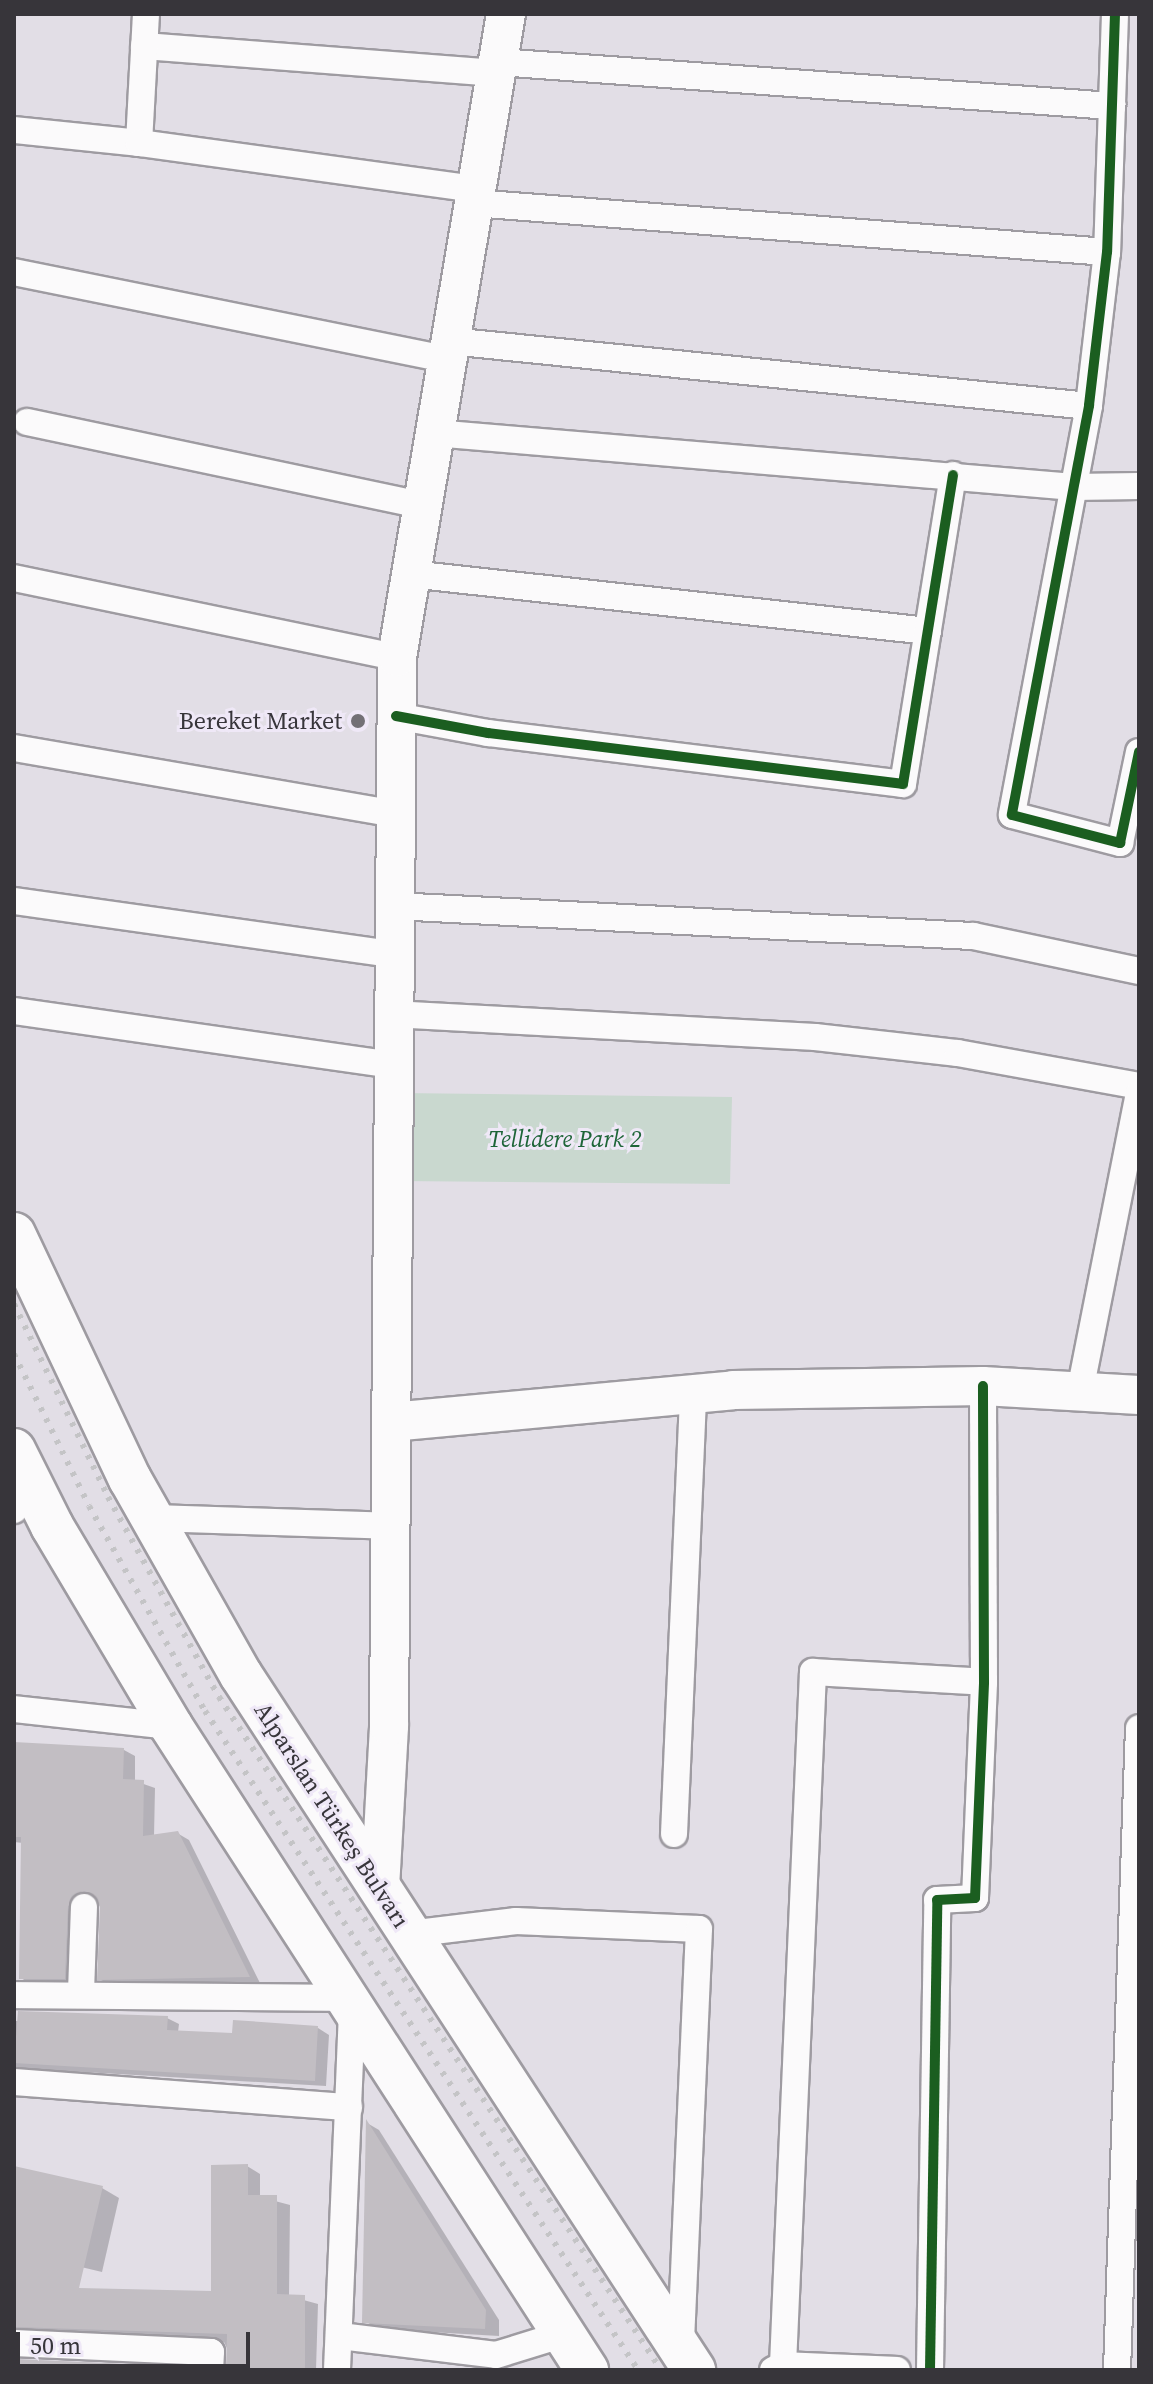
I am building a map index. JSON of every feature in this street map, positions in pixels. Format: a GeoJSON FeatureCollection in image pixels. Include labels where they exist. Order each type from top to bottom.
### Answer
{"type":"FeatureCollection","features":[{"type":"Feature","properties":{"kind":"main road"},"geometry":{"type":"LineString","coordinates":[[380,1888],[389,1726],[397,657],[506,14]]}},
{"type":"Feature","properties":{"kind":"main road","name":"Alparslan Türkeş Bulvarı"},"geometry":{"type":"LineString","coordinates":[[14,1234],[152,1518],[241,1675],[688,2360]]}},
{"type":"Feature","properties":{"kind":"main road"},"geometry":{"type":"LineString","coordinates":[[391,1422],[693,1394],[983,1386],[1139,1395]]}},
{"type":"Feature","properties":{"kind":"main road"},"geometry":{"type":"LineString","coordinates":[[18,1458],[171,1726],[587,2370]]}},
{"type":"Feature","properties":{"kind":"street"},"geometry":{"type":"LineString","coordinates":[[139,143],[146,14]]}},
{"type":"Feature","properties":{"kind":"street"},"geometry":{"type":"LineString","coordinates":[[1115,14],[1107,252],[1089,406],[1012,815],[1120,843],[1139,752]]}},
{"type":"Feature","properties":{"kind":"street"},"geometry":{"type":"LineString","coordinates":[[144,46],[1112,106]]}},
{"type":"Feature","properties":{"kind":"street"},"geometry":{"type":"LineString","coordinates":[[14,130],[139,143],[475,196],[1107,252]]}},
{"type":"Feature","properties":{"kind":"street"},"geometry":{"type":"LineString","coordinates":[[14,272],[448,350],[1089,406]]}},
{"type":"Feature","properties":{"kind":"street"},"geometry":{"type":"LineString","coordinates":[[27,422],[422,505]]}},
{"type":"Feature","properties":{"kind":"street"},"geometry":{"type":"LineString","coordinates":[[434,433],[1074,487],[1139,486]]}},
{"type":"Feature","properties":{"kind":"street"},"geometry":{"type":"LineString","coordinates":[[396,716],[488,733],[903,784],[953,475]]}},
{"type":"Feature","properties":{"kind":"street"},"geometry":{"type":"LineString","coordinates":[[410,574],[928,631]]}},
{"type":"Feature","properties":{"kind":"street"},"geometry":{"type":"LineString","coordinates":[[14,578],[397,657]]}},
{"type":"Feature","properties":{"kind":"street"},"geometry":{"type":"LineString","coordinates":[[14,748],[395,814]]}},
{"type":"Feature","properties":{"kind":"street"},"geometry":{"type":"LineString","coordinates":[[14,901],[393,954]]}},
{"type":"Feature","properties":{"kind":"street"},"geometry":{"type":"LineString","coordinates":[[394,906],[973,936],[1139,971]]}},
{"type":"Feature","properties":{"kind":"street"},"geometry":{"type":"LineString","coordinates":[[14,1011],[393,1065]]}},
{"type":"Feature","properties":{"kind":"street"},"geometry":{"type":"LineString","coordinates":[[392,1014],[815,1037],[958,1053],[1139,1086]]}},
{"type":"Feature","properties":{"kind":"street"},"geometry":{"type":"LineString","coordinates":[[1080,1391],[1139,1093]]}},
{"type":"Feature","properties":{"kind":"street"},"geometry":{"type":"LineString","coordinates":[[930,2370],[937,1900],[975,1898],[984,1682],[983,1386]]}},
{"type":"Feature","properties":{"kind":"street"},"geometry":{"type":"LineString","coordinates":[[674,1834],[693,1394]]}},
{"type":"Feature","properties":{"kind":"street"},"geometry":{"type":"LineString","coordinates":[[14,1510],[18,1458]]}},
{"type":"Feature","properties":{"kind":"street"},"geometry":{"type":"LineString","coordinates":[[152,1518],[390,1526]]}},
{"type":"Feature","properties":{"kind":"street"},"geometry":{"type":"LineString","coordinates":[[897,2370],[778,2368],[813,1672],[984,1682]]}},
{"type":"Feature","properties":{"kind":"street"},"geometry":{"type":"LineString","coordinates":[[14,1709],[171,1726]]}},
{"type":"Feature","properties":{"kind":"street"},"geometry":{"type":"LineString","coordinates":[[1117,2370],[1139,1728]]}},
{"type":"Feature","properties":{"kind":"street"},"geometry":{"type":"LineString","coordinates":[[81,1992],[84,1907]]}},
{"type":"Feature","properties":{"kind":"street"},"geometry":{"type":"LineString","coordinates":[[409,1934],[516,1921],[699,1929],[688,2360]]}},
{"type":"Feature","properties":{"kind":"street"},"geometry":{"type":"LineString","coordinates":[[14,1995],[81,1992],[348,2002],[349,2107],[337,2370]]}},
{"type":"Feature","properties":{"kind":"street"},"geometry":{"type":"LineString","coordinates":[[14,2082],[349,2107]]}},
{"type":"Feature","properties":{"kind":"street"},"geometry":{"type":"LineString","coordinates":[[340,2336],[496,2355],[564,2334]]}},
{"type":"Feature","properties":{"kind":"street"},"geometry":{"type":"LineString","coordinates":[[14,2343],[211,2352],[210,2370]]}},
{"type":"Feature","properties":{"kind":"green space","name":"Tellidere Park 2"},"geometry":{"type":"Polygon","coordinates":[[[398,1093],[732,1097],[730,1184],[398,1181],[398,1093]]]}},
{"type":"Feature","properties":{"kind":"building"},"geometry":{"type":"Polygon","coordinates":[[[14,1742],[124,1748],[123,1779],[144,1780],[143,1836],[178,1831],[250,1977],[97,1980],[100,1907],[93,1894],[84,1891],[68,1906],[65,1979],[19,1979],[21,1837],[14,1837],[14,1742]]]}},
{"type":"Feature","properties":{"kind":"building"},"geometry":{"type":"Polygon","coordinates":[[[18,2011],[168,2016],[167,2030],[232,2033],[233,2020],[318,2026],[315,2081],[14,2063],[18,2011]]]}},
{"type":"Feature","properties":{"kind":"building"},"geometry":{"type":"Polygon","coordinates":[[[366,2119],[486,2310],[485,2329],[362,2323],[366,2119]]]}},
{"type":"Feature","properties":{"kind":"building"},"geometry":{"type":"Polygon","coordinates":[[[248,2164],[248,2195],[277,2195],[277,2294],[305,2295],[305,2370],[226,2370],[227,2334],[14,2327],[14,2166],[103,2186],[79,2288],[211,2291],[211,2165],[248,2164]]]}},
{"type":"Feature","properties":{"kind":"building"},"geometry":{"type":"Polygon","coordinates":[[[15,2359],[130,2364],[130,2370],[14,2370],[15,2359]]]}},
{"type":"Feature","properties":{"kind":"railway"},"geometry":{"type":"LineString","coordinates":[[14,1304],[108,1497],[219,1697],[661,2370]]}},
{"type":"Feature","properties":{"kind":"railway"},"geometry":{"type":"LineString","coordinates":[[14,1354],[89,1506],[205,1711],[638,2370]]}},
{"type":"Feature","properties":{"kind":"cycle path"},"geometry":{"type":"LineString","coordinates":[[1115,14],[1107,252],[1089,406],[1012,815],[1120,843],[1139,752]]}},
{"type":"Feature","properties":{"kind":"cycle path"},"geometry":{"type":"LineString","coordinates":[[396,716],[488,733],[903,784],[953,475]]}},
{"type":"Feature","properties":{"kind":"cycle path"},"geometry":{"type":"LineString","coordinates":[[930,2370],[937,1900],[975,1898],[984,1682],[983,1386]]}},
{"type":"Feature","properties":{"kind":"place","name":"Bereket Market"},"geometry":{"type":"Point","coordinates":[358,721]}}]}
